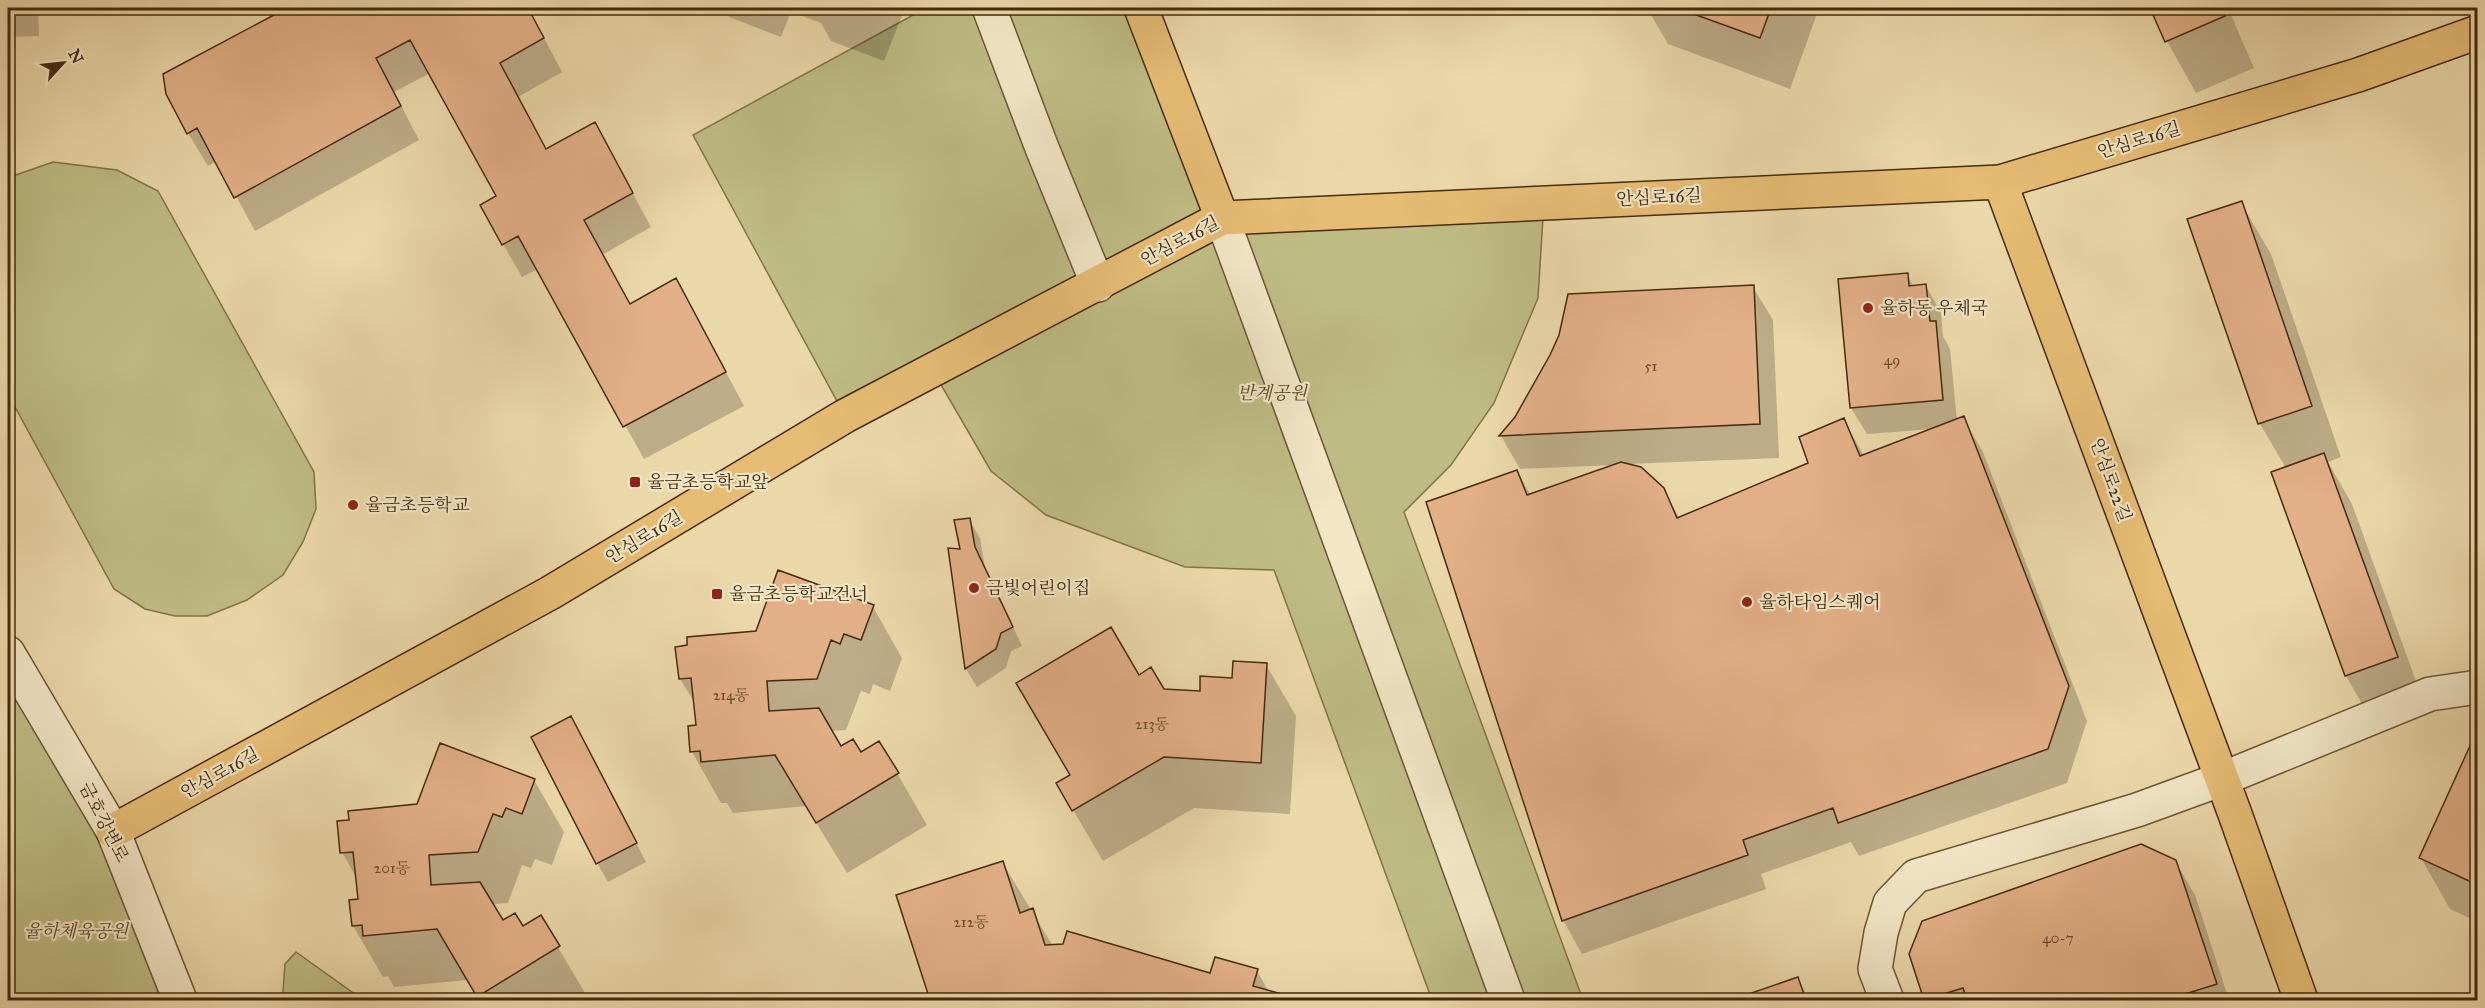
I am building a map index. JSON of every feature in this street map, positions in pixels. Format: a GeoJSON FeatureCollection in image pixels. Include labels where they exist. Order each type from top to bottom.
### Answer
{"type":"FeatureCollection","features":[{"type":"Feature","properties":{"kind":"main road"},"geometry":{"type":"LineString","coordinates":[[1141,8],[1222,218]]}},
{"type":"Feature","properties":{"kind":"main road","name":"안심로16길"},"geometry":{"type":"LineString","coordinates":[[113,831],[550,593],[845,417],[932,369],[1098,285],[1222,218],[2000,182],[2358,75],[2478,32]]}},
{"type":"Feature","properties":{"kind":"main road","name":"안심로22길"},"geometry":{"type":"LineString","coordinates":[[2000,182],[2222,779],[2301,1000]]}},
{"type":"Feature","properties":{"kind":"street"},"geometry":{"type":"LineString","coordinates":[[989,8],[1042,148],[1098,285]]}},
{"type":"Feature","properties":{"kind":"street"},"geometry":{"type":"LineString","coordinates":[[1222,218],[1508,1000]]}},
{"type":"Feature","properties":{"kind":"street","name":"금호강변로"},"geometry":{"type":"LineString","coordinates":[[8,653],[113,831],[180,1000]]}},
{"type":"Feature","properties":{"kind":"street"},"geometry":{"type":"LineString","coordinates":[[1887,1000],[1875,969],[1881,933],[1890,903],[1916,876],[2137,810],[2222,779],[2430,694],[2478,687]]}},
{"type":"Feature","properties":{"kind":"green space","name":"반계공원"},"geometry":{"type":"Polygon","coordinates":[[[926,8],[1141,8],[1223,218],[1544,202],[1538,298],[1494,403],[1451,465],[1404,512],[1583,1000],[1432,1000],[1274,570],[1185,567],[1046,515],[991,471],[932,369],[845,416],[693,135],[926,8]]]}},
{"type":"Feature","properties":{"kind":"green space"},"geometry":{"type":"Polygon","coordinates":[[[53,162],[117,170],[158,191],[314,472],[316,509],[303,542],[283,575],[247,600],[207,616],[175,616],[145,609],[114,589],[8,394],[8,181],[13,176],[53,162]]]}},
{"type":"Feature","properties":{"kind":"green space","name":"율하체육공원"},"geometry":{"type":"Polygon","coordinates":[[[8,664],[113,831],[173,1000],[8,1000],[8,664]]]}},
{"type":"Feature","properties":{"kind":"green space"},"geometry":{"type":"Polygon","coordinates":[[[296,952],[363,1000],[286,1000],[283,992],[285,964],[296,952]]]}},
{"type":"Feature","properties":{"kind":"building"},"geometry":{"type":"Polygon","coordinates":[[[287,8],[528,8],[544,38],[500,63],[546,149],[595,122],[633,193],[584,220],[630,304],[676,278],[726,372],[623,427],[518,236],[502,245],[480,205],[496,196],[410,40],[376,58],[401,106],[234,198],[197,128],[187,134],[166,94],[163,74],[287,8]]]}},
{"type":"Feature","properties":{"kind":"building"},"geometry":{"type":"Polygon","coordinates":[[[1677,8],[1771,8],[1760,38],[1677,8]]]}},
{"type":"Feature","properties":{"kind":"building"},"geometry":{"type":"Polygon","coordinates":[[[2150,8],[2222,8],[2225,16],[2165,42],[2150,8]]]}},
{"type":"Feature","properties":{"kind":"building"},"geometry":{"type":"Polygon","coordinates":[[[2242,201],[2312,406],[2258,424],[2187,219],[2242,201]]]}},
{"type":"Feature","properties":{"kind":"building"},"geometry":{"type":"Polygon","coordinates":[[[1908,273],[1909,286],[1926,284],[1930,321],[1936,321],[1943,400],[1850,408],[1838,279],[1908,273]]]}},
{"type":"Feature","properties":{"kind":"building"},"geometry":{"type":"Polygon","coordinates":[[[1754,285],[1760,424],[1499,436],[1515,417],[1550,355],[1559,335],[1568,294],[1754,285]]]}},
{"type":"Feature","properties":{"kind":"building","name":"율하타임스퀘어"},"geometry":{"type":"Polygon","coordinates":[[[1964,416],[2069,686],[2048,749],[1838,823],[1833,808],[1743,840],[1748,855],[1562,921],[1426,502],[1517,470],[1527,495],[1621,462],[1641,467],[1664,488],[1677,518],[1808,463],[1799,437],[1844,418],[1860,456],[1964,416]]]}},
{"type":"Feature","properties":{"kind":"building"},"geometry":{"type":"Polygon","coordinates":[[[2324,453],[2398,657],[2345,676],[2271,472],[2324,453]]]}},
{"type":"Feature","properties":{"kind":"building","name":"금빛어린이집"},"geometry":{"type":"Polygon","coordinates":[[[970,518],[975,547],[1013,627],[1001,633],[996,649],[965,669],[948,548],[960,549],[954,520],[970,518]]]}},
{"type":"Feature","properties":{"kind":"building"},"geometry":{"type":"Polygon","coordinates":[[[778,570],[874,605],[861,640],[844,634],[840,644],[831,640],[817,679],[767,681],[769,711],[819,708],[841,746],[853,739],[861,752],[879,741],[899,773],[816,823],[775,755],[701,762],[700,751],[690,752],[688,726],[696,725],[691,678],[679,679],[675,647],[687,645],[687,637],[756,631],[778,570]]]}},
{"type":"Feature","properties":{"kind":"building"},"geometry":{"type":"Polygon","coordinates":[[[1111,627],[1139,675],[1151,667],[1164,689],[1200,691],[1200,676],[1232,678],[1233,661],[1267,663],[1261,763],[1164,757],[1072,811],[1056,783],[1070,775],[1016,683],[1111,627]]]}},
{"type":"Feature","properties":{"kind":"building"},"geometry":{"type":"Polygon","coordinates":[[[571,716],[637,843],[596,864],[531,737],[571,716]]]}},
{"type":"Feature","properties":{"kind":"building"},"geometry":{"type":"Polygon","coordinates":[[[2474,737],[2478,738],[2478,885],[2419,858],[2474,737]]]}},
{"type":"Feature","properties":{"kind":"building"},"geometry":{"type":"Polygon","coordinates":[[[440,743],[535,779],[522,814],[506,808],[502,817],[493,814],[478,852],[429,855],[431,885],[480,882],[503,920],[515,913],[523,926],[541,915],[560,946],[477,997],[437,929],[363,936],[362,925],[352,926],[349,900],[358,899],[353,852],[340,853],[337,821],[349,820],[348,811],[417,804],[440,743]]]}},
{"type":"Feature","properties":{"kind":"building"},"geometry":{"type":"Polygon","coordinates":[[[2141,844],[2176,860],[2217,984],[2166,1000],[1967,1000],[1963,988],[1924,1000],[1909,954],[1922,921],[2141,844]]]}},
{"type":"Feature","properties":{"kind":"building"},"geometry":{"type":"Polygon","coordinates":[[[1003,861],[1020,913],[1033,908],[1045,945],[1063,944],[1067,931],[1210,973],[1215,957],[1258,969],[1253,986],[1304,1000],[918,1000],[929,997],[896,895],[1003,861]]]}},
{"type":"Feature","properties":{"kind":"building"},"geometry":{"type":"Polygon","coordinates":[[[1798,977],[1806,1000],[1731,1000],[1798,977]]]}},
{"type":"Feature","properties":{"kind":"place","name":"율하동 우체국"},"geometry":{"type":"Point","coordinates":[1868,308]}},
{"type":"Feature","properties":{"kind":"place","name":"율금초등학교앞"},"geometry":{"type":"Point","coordinates":[635,482]}},
{"type":"Feature","properties":{"kind":"place","name":"율금초등학교"},"geometry":{"type":"Point","coordinates":[353,505]}},
{"type":"Feature","properties":{"kind":"place","name":"금빛어린이집"},"geometry":{"type":"Point","coordinates":[974,588]}},
{"type":"Feature","properties":{"kind":"place","name":"율금초등학교건너"},"geometry":{"type":"Point","coordinates":[717,594]}},
{"type":"Feature","properties":{"kind":"place","name":"율하타임스퀘어"},"geometry":{"type":"Point","coordinates":[1747,602]}}]}
